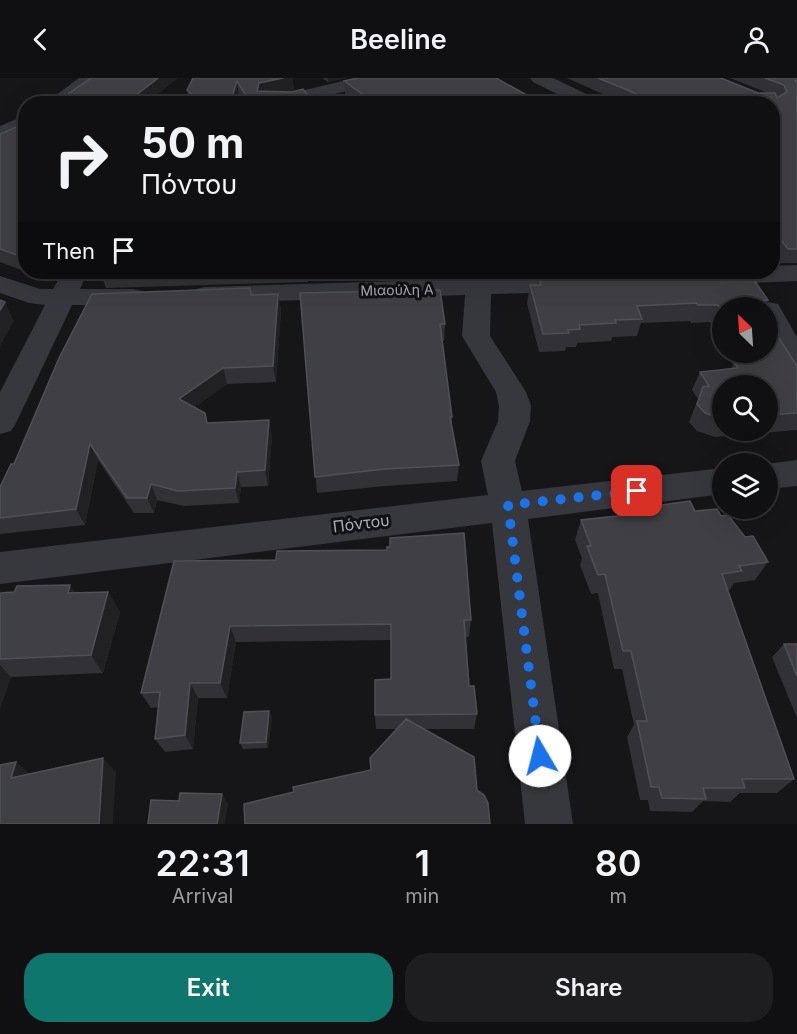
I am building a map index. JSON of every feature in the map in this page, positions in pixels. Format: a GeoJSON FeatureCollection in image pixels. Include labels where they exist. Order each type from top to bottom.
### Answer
{"type":"FeatureCollection","features":[{"type":"Feature","properties":{"kind":"street"},"geometry":{"type":"LineString","coordinates":[[65,96],[91,78]]}},
{"type":"Feature","properties":{"kind":"street"},"geometry":{"type":"LineString","coordinates":[[291,96],[328,83],[378,78]]}},
{"type":"Feature","properties":{"kind":"street"},"geometry":{"type":"LineString","coordinates":[[539,78],[576,96]]}},
{"type":"Feature","properties":{"kind":"street"},"geometry":{"type":"LineString","coordinates":[[328,83],[340,96]]}},
{"type":"Feature","properties":{"kind":"street"},"geometry":{"type":"LineString","coordinates":[[0,133],[18,125]]}},
{"type":"Feature","properties":{"kind":"street"},"geometry":{"type":"LineString","coordinates":[[780,273],[797,273]]}},
{"type":"Feature","properties":{"kind":"street"},"geometry":{"type":"LineString","coordinates":[[0,423],[72,279]]}},
{"type":"Feature","properties":{"kind":"street"},"geometry":{"type":"LineString","coordinates":[[751,279],[761,297]]}},
{"type":"Feature","properties":{"kind":"street"},"geometry":{"type":"LineString","coordinates":[[479,280],[476,336],[511,392],[514,406],[514,421],[498,461],[508,505],[549,824]]}},
{"type":"Feature","properties":{"kind":"street","name":"Μιαούλη Α"},"geometry":{"type":"LineString","coordinates":[[0,284],[38,297],[62,299],[169,296],[479,280],[596,283]]}},
{"type":"Feature","properties":{"kind":"street"},"geometry":{"type":"LineString","coordinates":[[778,329],[797,363]]}},
{"type":"Feature","properties":{"kind":"street"},"geometry":{"type":"LineString","coordinates":[[778,475],[797,473]]}},
{"type":"Feature","properties":{"kind":"street","name":"Πόντου"},"geometry":{"type":"LineString","coordinates":[[0,568],[712,482]]}},
{"type":"Feature","properties":{"kind":"building"},"geometry":{"type":"Polygon","coordinates":[[[91,78],[158,78],[135,96],[65,96],[91,78]]]}},
{"type":"Feature","properties":{"kind":"building"},"geometry":{"type":"Polygon","coordinates":[[[193,78],[283,78],[259,83],[257,91],[292,92],[303,89],[309,96],[246,96],[237,81],[232,96],[193,96],[187,90],[193,78]]]}},
{"type":"Feature","properties":{"kind":"building"},"geometry":{"type":"Polygon","coordinates":[[[358,78],[496,78],[529,96],[365,96],[344,81],[358,78]]]}},
{"type":"Feature","properties":{"kind":"building"},"geometry":{"type":"Polygon","coordinates":[[[598,78],[721,78],[758,93],[775,93],[776,96],[639,96],[598,78]]]}},
{"type":"Feature","properties":{"kind":"building"},"geometry":{"type":"Polygon","coordinates":[[[765,78],[797,78],[795,81],[797,82],[797,249],[788,249],[780,238],[780,96],[787,92],[784,85],[765,78]]]}},
{"type":"Feature","properties":{"kind":"building"},"geometry":{"type":"Polygon","coordinates":[[[18,126],[17,255],[0,249],[0,134],[18,126]]]}},
{"type":"Feature","properties":{"kind":"building"},"geometry":{"type":"Polygon","coordinates":[[[539,279],[753,279],[766,297],[712,297],[712,305],[696,303],[637,306],[642,319],[579,325],[580,329],[568,330],[569,333],[543,334],[530,285],[541,285],[539,279]]]}},
{"type":"Feature","properties":{"kind":"building"},"geometry":{"type":"Polygon","coordinates":[[[250,288],[251,295],[278,294],[273,366],[223,368],[179,399],[205,413],[207,423],[269,420],[265,470],[237,472],[235,488],[178,491],[151,484],[147,498],[127,498],[90,444],[76,509],[0,518],[0,487],[11,464],[14,464],[59,358],[92,294],[250,288]]]}},
{"type":"Feature","properties":{"kind":"building"},"geometry":{"type":"Polygon","coordinates":[[[440,290],[445,324],[440,324],[452,417],[450,417],[459,465],[385,469],[315,477],[300,293],[440,290]]]}},
{"type":"Feature","properties":{"kind":"building"},"geometry":{"type":"Polygon","coordinates":[[[0,300],[5,302],[0,310],[0,300]]]}},
{"type":"Feature","properties":{"kind":"building"},"geometry":{"type":"Polygon","coordinates":[[[778,337],[797,366],[797,413],[778,414],[778,375],[712,375],[712,415],[705,413],[697,404],[703,387],[709,386],[700,372],[738,368],[735,363],[778,363],[778,337]]]}},
{"type":"Feature","properties":{"kind":"building"},"geometry":{"type":"Polygon","coordinates":[[[690,501],[695,511],[712,509],[712,519],[731,519],[745,537],[753,536],[768,562],[739,566],[742,571],[722,574],[794,779],[742,779],[745,788],[703,788],[706,799],[662,798],[659,787],[651,787],[637,721],[647,721],[631,651],[623,651],[605,574],[598,575],[587,546],[591,546],[581,520],[626,515],[624,510],[690,501]]]}},
{"type":"Feature","properties":{"kind":"building"},"geometry":{"type":"Polygon","coordinates":[[[464,533],[471,620],[464,620],[469,686],[474,686],[477,714],[375,715],[375,680],[391,679],[391,624],[230,626],[220,683],[190,683],[185,735],[155,739],[160,692],[141,693],[174,561],[276,560],[277,551],[387,550],[387,547],[390,547],[390,538],[464,533]]]}},
{"type":"Feature","properties":{"kind":"building"},"geometry":{"type":"Polygon","coordinates":[[[70,585],[68,593],[108,592],[91,655],[0,659],[0,593],[14,592],[17,586],[70,585]]]}},
{"type":"Feature","properties":{"kind":"building"},"geometry":{"type":"Polygon","coordinates":[[[784,644],[797,644],[797,676],[784,644]]]}},
{"type":"Feature","properties":{"kind":"building"},"geometry":{"type":"Polygon","coordinates":[[[269,711],[266,742],[240,743],[244,712],[269,711]]]}},
{"type":"Feature","properties":{"kind":"building"},"geometry":{"type":"Polygon","coordinates":[[[406,719],[474,757],[477,790],[484,795],[488,803],[490,824],[245,824],[244,804],[294,792],[293,787],[371,770],[370,758],[406,719]]]}},
{"type":"Feature","properties":{"kind":"building"},"geometry":{"type":"Polygon","coordinates":[[[103,758],[99,824],[0,824],[0,765],[16,762],[11,778],[103,758]]]}},
{"type":"Feature","properties":{"kind":"building"},"geometry":{"type":"Polygon","coordinates":[[[180,793],[222,794],[217,824],[148,824],[151,800],[179,801],[180,793]]]}},
{"type":"Feature","properties":{"kind":"route"},"geometry":{"type":"LineString","coordinates":[[540,756],[508,505],[637,491]]}}]}
